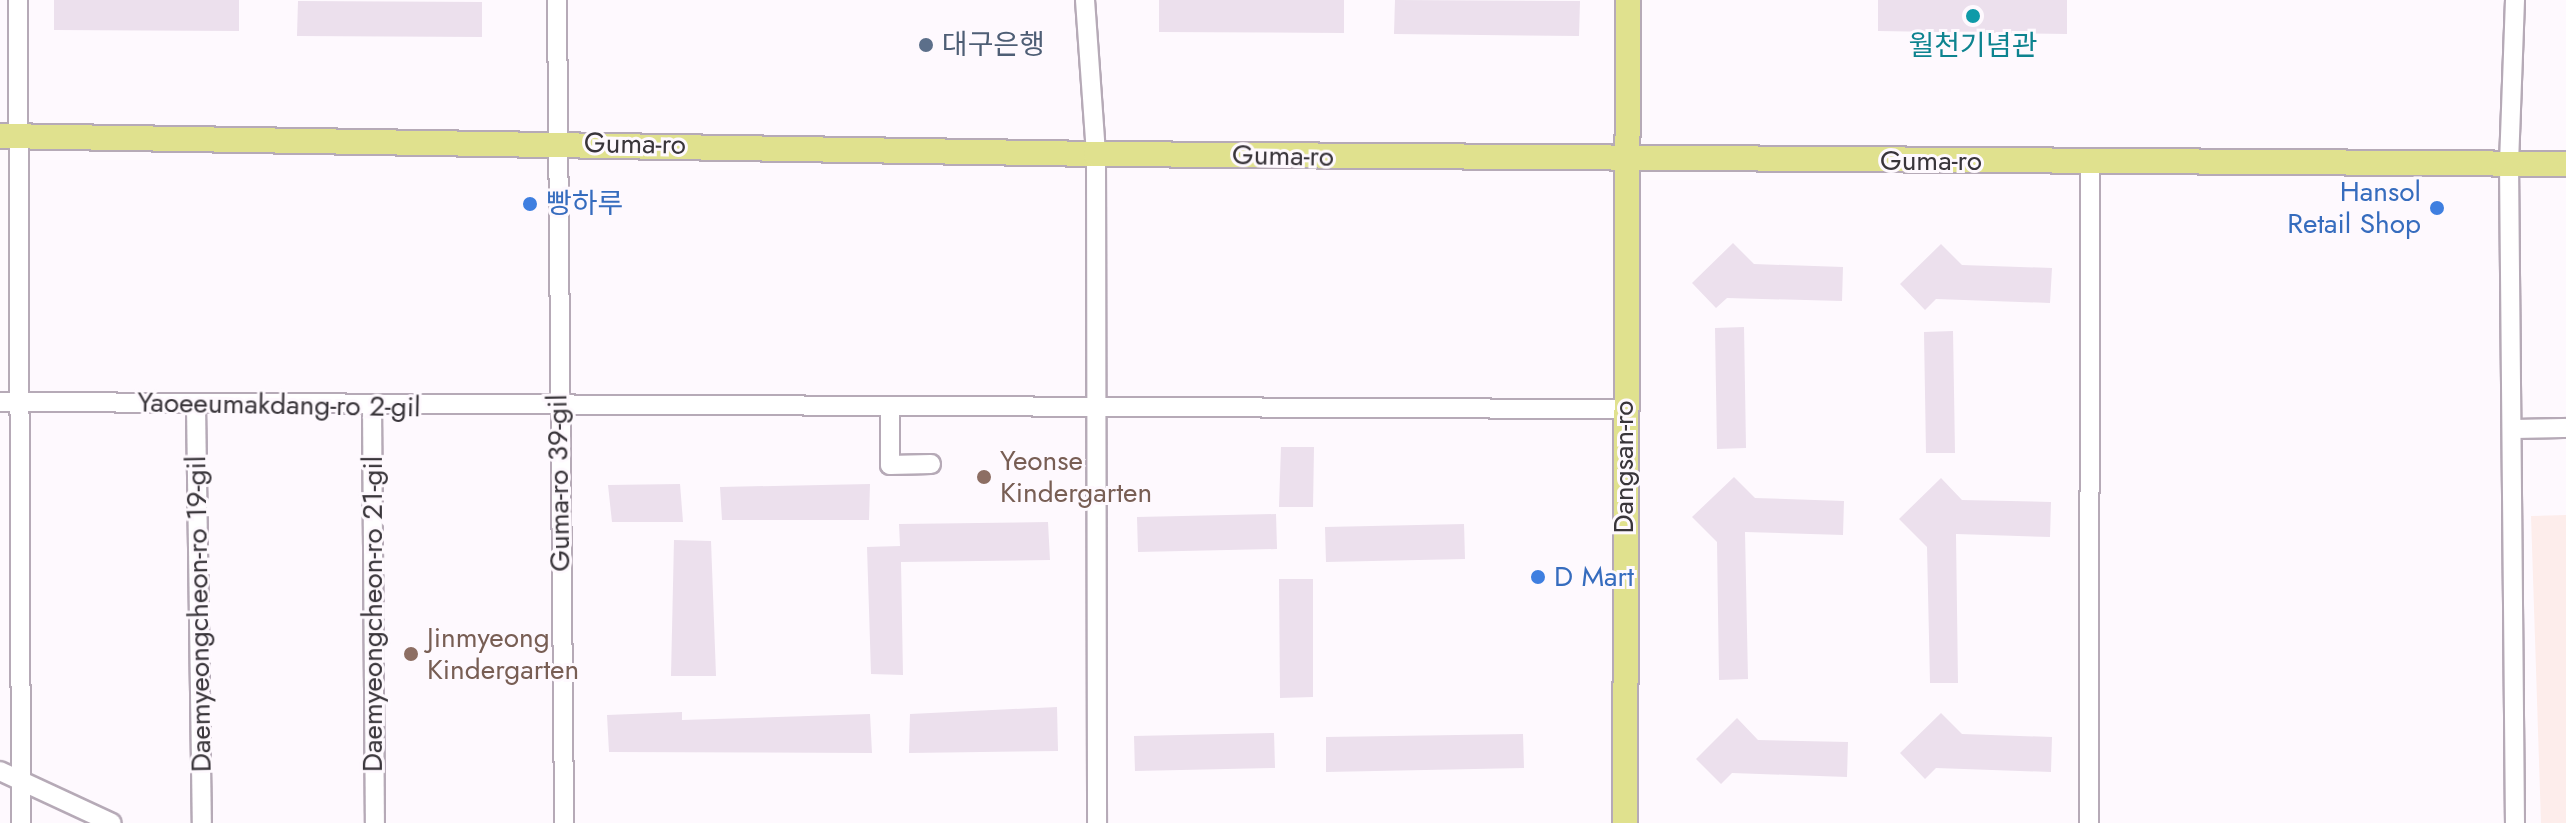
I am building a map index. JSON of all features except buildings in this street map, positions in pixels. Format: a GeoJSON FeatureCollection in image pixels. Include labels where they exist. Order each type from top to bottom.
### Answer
{"type":"FeatureCollection","features":[{"type":"Feature","properties":{"kind":"main road","name":"Dangsan-ro"},"geometry":{"type":"LineString","coordinates":[[1625,823],[1624,409],[1628,0]]}},
{"type":"Feature","properties":{"kind":"main road","name":"Guma-ro"},"geometry":{"type":"LineString","coordinates":[[11,136],[555,142],[1096,154],[2566,164]]}},
{"type":"Feature","properties":{"kind":"street"},"geometry":{"type":"LineString","coordinates":[[18,0],[11,136],[21,402],[21,823]]}},
{"type":"Feature","properties":{"kind":"street","name":"Guma-ro 39-gil"},"geometry":{"type":"LineString","coordinates":[[557,0],[555,142],[564,823]]}},
{"type":"Feature","properties":{"kind":"street"},"geometry":{"type":"LineString","coordinates":[[1085,0],[1096,154],[1097,823]]}},
{"type":"Feature","properties":{"kind":"street"},"geometry":{"type":"LineString","coordinates":[[2515,0],[2509,163],[2515,823]]}},
{"type":"Feature","properties":{"kind":"street"},"geometry":{"type":"LineString","coordinates":[[2089,823],[2090,161]]}},
{"type":"Feature","properties":{"kind":"street","name":"Yaoeeumakdang-ro 2-gil"},"geometry":{"type":"LineString","coordinates":[[0,402],[558,408],[1096,404],[1624,409]]}},
{"type":"Feature","properties":{"kind":"street","name":"Daemyeongcheon-ro 19-gil"},"geometry":{"type":"LineString","coordinates":[[196,405],[202,823]]}},
{"type":"Feature","properties":{"kind":"street","name":"Daemyeongcheon-ro 21-gil"},"geometry":{"type":"LineString","coordinates":[[372,405],[375,823]]}},
{"type":"Feature","properties":{"kind":"street"},"geometry":{"type":"LineString","coordinates":[[890,406],[890,465],[931,464]]}},
{"type":"Feature","properties":{"kind":"street"},"geometry":{"type":"LineString","coordinates":[[2512,429],[2566,428]]}},
{"type":"Feature","properties":{"kind":"street"},"geometry":{"type":"LineString","coordinates":[[0,771],[112,823]]}},
{"type":"Feature","properties":{"kind":"shaded area"},"geometry":{"type":"Polygon","coordinates":[[[2566,515],[2566,823],[2541,823],[2531,516],[2566,515]]]}},
{"type":"Feature","properties":{"kind":"place","name":"월천기념관"},"geometry":{"type":"Point","coordinates":[1973,16]}},
{"type":"Feature","properties":{"kind":"place","name":"대구은행"},"geometry":{"type":"Point","coordinates":[926,45]}},
{"type":"Feature","properties":{"kind":"place","name":"빵하루"},"geometry":{"type":"Point","coordinates":[530,204]}},
{"type":"Feature","properties":{"kind":"place","name":"Hansol Retail Shop"},"geometry":{"type":"Point","coordinates":[2437,208]}},
{"type":"Feature","properties":{"kind":"place","name":"Yeonse Kindergarten"},"geometry":{"type":"Point","coordinates":[984,477]}},
{"type":"Feature","properties":{"kind":"place","name":"D Mart"},"geometry":{"type":"Point","coordinates":[1538,577]}},
{"type":"Feature","properties":{"kind":"place","name":"Jinmyeong Kindergarten"},"geometry":{"type":"Point","coordinates":[411,654]}}]}
